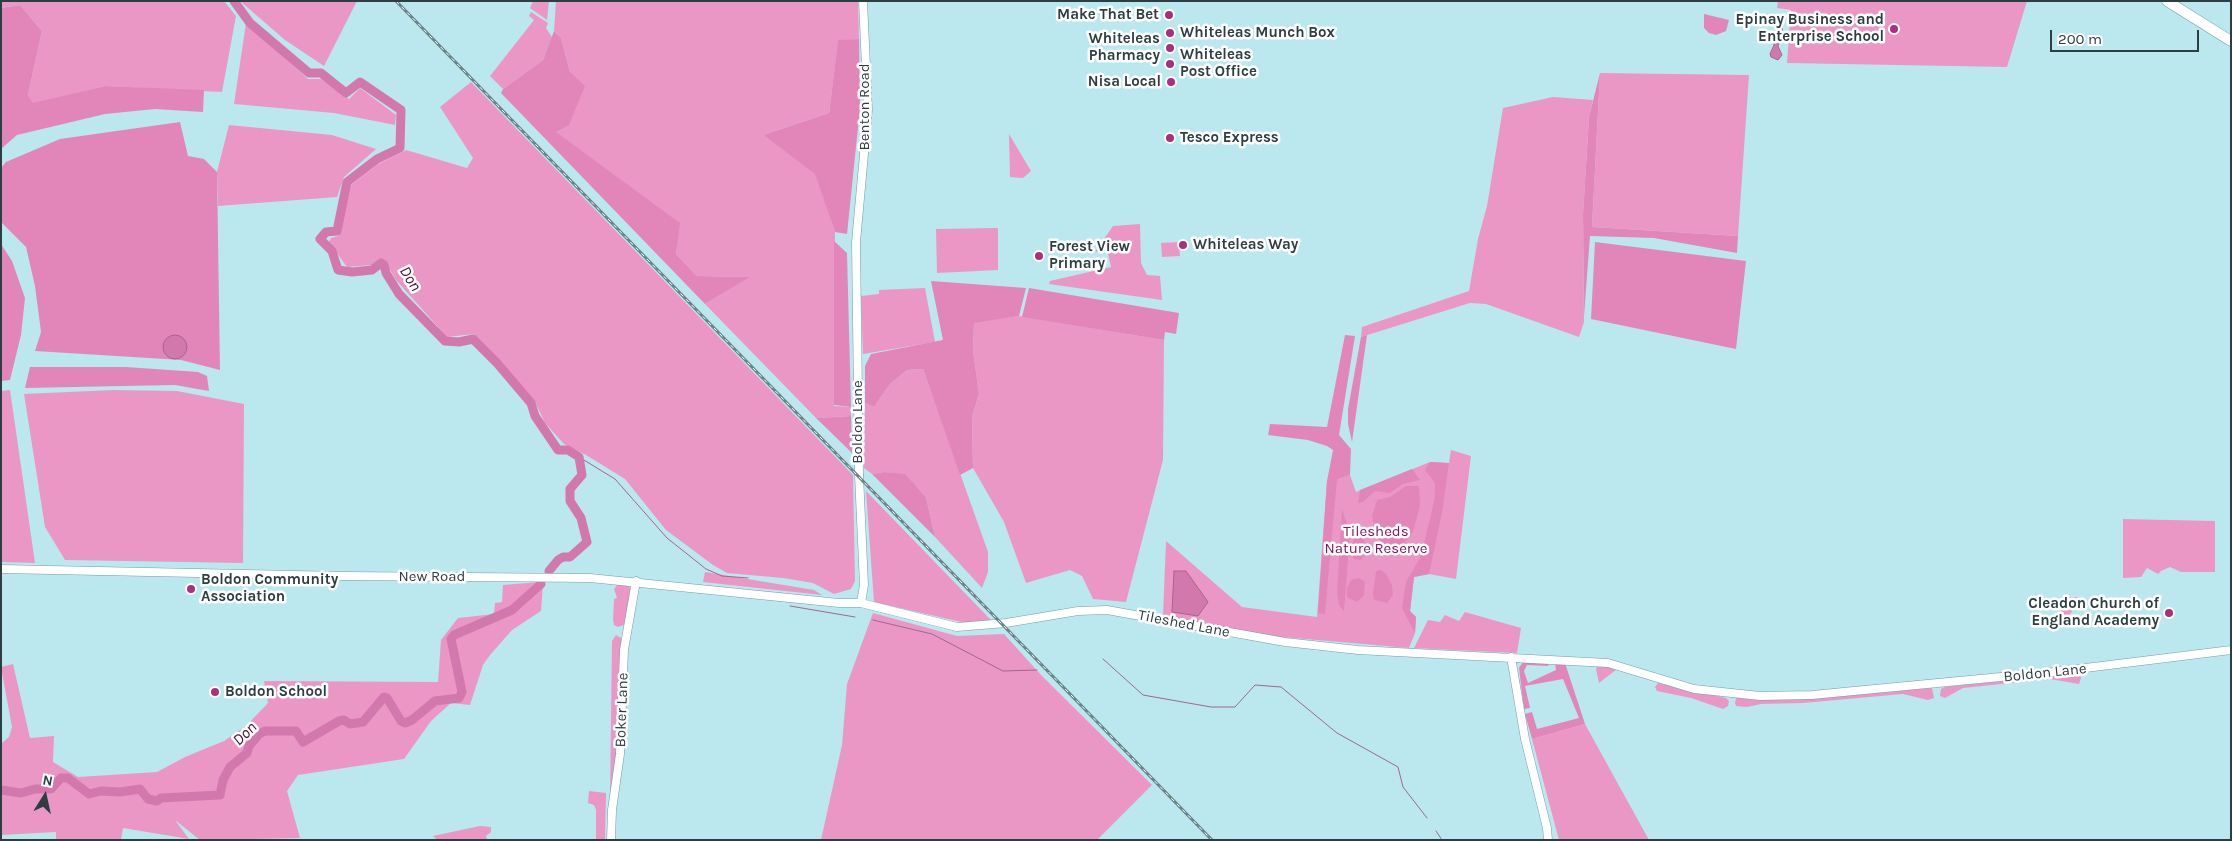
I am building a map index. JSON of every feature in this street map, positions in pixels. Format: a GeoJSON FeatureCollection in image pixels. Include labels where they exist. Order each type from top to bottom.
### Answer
{"type":"FeatureCollection","features":[{"type":"Feature","properties":{"kind":"highway"},"geometry":{"type":"LineString","coordinates":[[2167,1],[2231,41]]}},
{"type":"Feature","properties":{"kind":"street","name":"Benton Road"},"geometry":{"type":"LineString","coordinates":[[856,242],[868,110],[863,1]]}},
{"type":"Feature","properties":{"kind":"street","name":"Boldon Lane"},"geometry":{"type":"LineString","coordinates":[[856,242],[858,471],[864,586],[861,603]]}},
{"type":"Feature","properties":{"kind":"street","name":"New Road"},"geometry":{"type":"LineString","coordinates":[[1,568],[344,576],[590,578],[839,603],[861,603]]}},
{"type":"Feature","properties":{"kind":"street","name":"Boker Lane"},"geometry":{"type":"LineString","coordinates":[[611,840],[612,810],[620,754],[624,650],[636,582]]}},
{"type":"Feature","properties":{"kind":"street","name":"Tileshed Lane"},"geometry":{"type":"LineString","coordinates":[[861,603],[957,627],[973,627],[1078,611],[1108,610],[1285,642],[1358,650],[1608,663],[1694,689],[1731,694],[1779,696],[1858,691]]}},
{"type":"Feature","properties":{"kind":"street","name":"Boldon Lane"},"geometry":{"type":"LineString","coordinates":[[1858,691],[2111,666],[2231,650]]}},
{"type":"Feature","properties":{"kind":"street"},"geometry":{"type":"LineString","coordinates":[[1511,657],[1525,739],[1548,828],[1548,840]]}},
{"type":"Feature","properties":{"kind":"green space"},"geometry":{"type":"Polygon","coordinates":[[[1,1],[224,1],[236,16],[222,92],[105,86],[33,104],[28,95],[42,31],[20,5],[1,8],[1,1]]]}},
{"type":"Feature","properties":{"kind":"green space"},"geometry":{"type":"Polygon","coordinates":[[[240,1],[357,1],[324,66],[285,40],[240,1]]]}},
{"type":"Feature","properties":{"kind":"green space"},"geometry":{"type":"Polygon","coordinates":[[[533,1],[549,1],[547,20],[530,8],[533,1]]]}},
{"type":"Feature","properties":{"kind":"green space"},"geometry":{"type":"Polygon","coordinates":[[[556,1],[858,1],[859,39],[838,41],[829,113],[763,135],[816,174],[835,232],[834,406],[851,407],[851,416],[816,418],[705,304],[749,277],[697,276],[676,254],[679,223],[555,132],[570,72],[561,38],[554,31],[556,1]]]}},
{"type":"Feature","properties":{"kind":"green space","name":"Epinay Business and Enterprise School"},"geometry":{"type":"Polygon","coordinates":[[[1778,1],[2027,1],[2007,67],[1787,63],[1791,10],[1777,8],[1778,1]]]}},
{"type":"Feature","properties":{"kind":"green space"},"geometry":{"type":"Polygon","coordinates":[[[531,12],[548,23],[546,28],[552,37],[543,60],[503,89],[490,76],[534,20],[529,16],[531,12]]]}},
{"type":"Feature","properties":{"kind":"green space"},"geometry":{"type":"Polygon","coordinates":[[[246,23],[308,79],[321,79],[349,99],[360,88],[396,115],[395,125],[334,113],[234,104],[246,23]]]}},
{"type":"Feature","properties":{"kind":"green space"},"geometry":{"type":"Polygon","coordinates":[[[1600,73],[1749,75],[1738,236],[1592,227],[1600,73]]]}},
{"type":"Feature","properties":{"kind":"green space"},"geometry":{"type":"Polygon","coordinates":[[[471,82],[853,475],[855,581],[851,589],[834,594],[813,583],[783,578],[727,573],[713,565],[666,530],[625,479],[564,444],[545,423],[536,404],[501,361],[474,334],[447,337],[396,280],[384,260],[378,260],[373,265],[347,267],[329,242],[331,238],[338,236],[351,185],[378,164],[406,150],[467,168],[473,158],[440,107],[471,82]]]}},
{"type":"Feature","properties":{"kind":"green space"},"geometry":{"type":"Polygon","coordinates":[[[1553,97],[1593,100],[1589,117],[1583,214],[1584,322],[1579,337],[1486,304],[1470,303],[1361,337],[1362,327],[1469,291],[1478,239],[1487,206],[1503,108],[1553,97]]]}},
{"type":"Feature","properties":{"kind":"green space"},"geometry":{"type":"Polygon","coordinates":[[[229,125],[332,135],[376,149],[344,177],[337,197],[218,206],[217,172],[229,125]]]}},
{"type":"Feature","properties":{"kind":"green space"},"geometry":{"type":"Polygon","coordinates":[[[1009,134],[1031,171],[1023,178],[1010,177],[1009,134]]]}},
{"type":"Feature","properties":{"kind":"green space"},"geometry":{"type":"Polygon","coordinates":[[[1140,224],[1141,263],[1147,275],[1160,276],[1162,300],[1049,284],[1050,281],[1111,267],[1107,249],[1095,252],[1113,226],[1140,224]]]}},
{"type":"Feature","properties":{"kind":"green space"},"geometry":{"type":"Polygon","coordinates":[[[998,228],[998,270],[937,273],[936,229],[998,228]]]}},
{"type":"Feature","properties":{"kind":"green space"},"geometry":{"type":"Polygon","coordinates":[[[1179,242],[1180,256],[1162,257],[1161,243],[1179,242]]]}},
{"type":"Feature","properties":{"kind":"green space"},"geometry":{"type":"Polygon","coordinates":[[[925,288],[935,342],[863,354],[861,296],[879,294],[879,290],[925,288]]]}},
{"type":"Feature","properties":{"kind":"green space"},"geometry":{"type":"Polygon","coordinates":[[[1019,316],[1164,340],[1163,460],[1126,602],[1093,599],[1082,576],[1070,570],[1026,583],[1004,522],[973,468],[972,417],[979,394],[973,350],[974,322],[1019,316]]]}},
{"type":"Feature","properties":{"kind":"green space"},"geometry":{"type":"Polygon","coordinates":[[[923,369],[988,552],[988,572],[982,588],[935,537],[926,497],[905,475],[884,472],[872,474],[864,468],[865,403],[874,407],[890,384],[907,370],[923,369]]]}},
{"type":"Feature","properties":{"kind":"green space"},"geometry":{"type":"Polygon","coordinates":[[[10,390],[35,563],[1,562],[1,391],[10,390]]]}},
{"type":"Feature","properties":{"kind":"green space"},"geometry":{"type":"Polygon","coordinates":[[[113,390],[177,391],[244,404],[243,563],[65,560],[45,527],[24,394],[113,390]]]}},
{"type":"Feature","properties":{"kind":"green space","name":"Tilesheds Nature Reserve"},"geometry":{"type":"Polygon","coordinates":[[[1451,450],[1471,456],[1456,579],[1429,574],[1414,577],[1410,611],[1416,617],[1415,633],[1409,648],[1271,636],[1163,616],[1166,541],[1242,607],[1317,617],[1327,481],[1350,475],[1356,492],[1430,462],[1449,463],[1451,450]]]}},
{"type":"Feature","properties":{"kind":"green space"},"geometry":{"type":"Polygon","coordinates":[[[866,491],[991,620],[970,624],[874,602],[866,491]]]}},
{"type":"Feature","properties":{"kind":"green space"},"geometry":{"type":"Polygon","coordinates":[[[2123,519],[2215,521],[2215,572],[2181,572],[2170,567],[2158,574],[2147,568],[2141,577],[2123,578],[2123,519]]]}},
{"type":"Feature","properties":{"kind":"green space"},"geometry":{"type":"Polygon","coordinates":[[[705,572],[814,590],[822,595],[703,582],[705,572]]]}},
{"type":"Feature","properties":{"kind":"green space"},"geometry":{"type":"Polygon","coordinates":[[[539,582],[543,584],[541,611],[512,630],[490,655],[483,665],[470,705],[451,703],[431,721],[404,759],[298,775],[287,791],[300,838],[200,840],[175,820],[189,839],[123,828],[121,840],[56,840],[56,832],[1,835],[1,744],[9,737],[12,727],[1,667],[13,664],[30,738],[54,736],[53,762],[78,777],[157,772],[185,757],[224,741],[246,726],[268,703],[264,681],[438,682],[441,640],[458,618],[494,614],[495,603],[502,602],[503,585],[539,582]]]}},
{"type":"Feature","properties":{"kind":"green space"},"geometry":{"type":"Polygon","coordinates":[[[619,583],[628,585],[631,590],[627,624],[618,627],[614,625],[613,619],[614,599],[617,598],[614,589],[619,583]]]}},
{"type":"Feature","properties":{"kind":"green space"},"geometry":{"type":"Polygon","coordinates":[[[2078,597],[2083,600],[2059,625],[2063,598],[2078,597]]]}},
{"type":"Feature","properties":{"kind":"green space"},"geometry":{"type":"Polygon","coordinates":[[[1465,612],[1521,628],[1517,653],[1414,648],[1428,620],[1440,622],[1445,615],[1459,621],[1465,612]]]}},
{"type":"Feature","properties":{"kind":"green space"},"geometry":{"type":"Polygon","coordinates":[[[873,613],[957,636],[1004,634],[1042,676],[1152,785],[1097,840],[821,840],[842,745],[847,684],[873,613]]]}},
{"type":"Feature","properties":{"kind":"green space"},"geometry":{"type":"Polygon","coordinates":[[[616,635],[621,638],[622,646],[618,753],[610,803],[612,641],[616,635]]]}},
{"type":"Feature","properties":{"kind":"green space"},"geometry":{"type":"Polygon","coordinates":[[[1598,665],[1617,669],[1599,683],[1596,669],[1598,665]]]}},
{"type":"Feature","properties":{"kind":"green space"},"geometry":{"type":"Polygon","coordinates":[[[2078,673],[2081,678],[2079,684],[2050,679],[1963,688],[1945,698],[1940,696],[1941,689],[1945,687],[2078,673]]]}},
{"type":"Feature","properties":{"kind":"green space"},"geometry":{"type":"Polygon","coordinates":[[[1658,683],[1726,698],[1729,701],[1728,706],[1723,709],[1691,698],[1657,691],[1655,687],[1658,683]]]}},
{"type":"Feature","properties":{"kind":"green space"},"geometry":{"type":"Polygon","coordinates":[[[1932,688],[1934,698],[1928,700],[1903,694],[1803,703],[1761,704],[1747,707],[1736,706],[1735,703],[1736,698],[1739,697],[1806,699],[1932,688]]]}},
{"type":"Feature","properties":{"kind":"green space"},"geometry":{"type":"Polygon","coordinates":[[[1585,724],[1649,840],[1559,840],[1532,739],[1585,724]]]}},
{"type":"Feature","properties":{"kind":"green space"},"geometry":{"type":"Polygon","coordinates":[[[589,791],[606,793],[605,840],[596,840],[596,810],[594,805],[588,803],[589,791]]]}},
{"type":"Feature","properties":{"kind":"green space"},"geometry":{"type":"Polygon","coordinates":[[[480,826],[491,827],[491,832],[486,836],[487,840],[437,840],[433,836],[480,826]]]}},
{"type":"Feature","properties":{"kind":"shaded area"},"geometry":{"type":"Polygon","coordinates":[[[20,5],[42,31],[28,95],[33,103],[105,86],[204,90],[203,112],[155,109],[105,114],[17,135],[1,149],[1,8],[20,5]]]}},
{"type":"Feature","properties":{"kind":"shaded area"},"geometry":{"type":"Polygon","coordinates":[[[1704,14],[1729,20],[1726,31],[1716,35],[1709,33],[1704,28],[1704,14]]]}},
{"type":"Feature","properties":{"kind":"shaded area"},"geometry":{"type":"Polygon","coordinates":[[[1779,18],[1783,20],[1782,34],[1778,46],[1782,55],[1778,60],[1771,57],[1770,54],[1774,45],[1773,36],[1778,27],[1779,18]]]}},
{"type":"Feature","properties":{"kind":"shaded area"},"geometry":{"type":"Polygon","coordinates":[[[554,31],[561,38],[570,72],[585,86],[569,125],[556,132],[680,223],[676,254],[697,276],[750,277],[705,304],[501,93],[503,89],[543,60],[554,31]]]}},
{"type":"Feature","properties":{"kind":"shaded area"},"geometry":{"type":"Polygon","coordinates":[[[859,39],[860,108],[847,234],[835,232],[815,174],[763,135],[829,113],[838,40],[859,39]]]}},
{"type":"Feature","properties":{"kind":"shaded area"},"geometry":{"type":"Polygon","coordinates":[[[1600,73],[1592,227],[1738,236],[1737,253],[1654,238],[1590,236],[1584,316],[1583,214],[1589,117],[1600,73]]]}},
{"type":"Feature","properties":{"kind":"shaded area"},"geometry":{"type":"Polygon","coordinates":[[[180,122],[188,156],[204,159],[217,172],[220,370],[181,360],[35,351],[41,332],[35,286],[26,247],[1,222],[1,168],[6,162],[60,139],[180,122]]]}},
{"type":"Feature","properties":{"kind":"shaded area"},"geometry":{"type":"Polygon","coordinates":[[[834,241],[847,253],[851,407],[834,405],[834,241]]]}},
{"type":"Feature","properties":{"kind":"shaded area"},"geometry":{"type":"Polygon","coordinates":[[[1595,242],[1746,261],[1736,349],[1591,319],[1595,242]]]}},
{"type":"Feature","properties":{"kind":"shaded area"},"geometry":{"type":"Polygon","coordinates":[[[1,244],[12,261],[25,298],[21,335],[10,380],[1,381],[1,244]]]}},
{"type":"Feature","properties":{"kind":"shaded area"},"geometry":{"type":"Polygon","coordinates":[[[931,281],[1026,288],[1019,316],[974,323],[973,350],[979,394],[972,417],[973,468],[960,475],[923,369],[907,370],[890,384],[874,407],[865,403],[865,366],[871,354],[943,340],[931,281]]]}},
{"type":"Feature","properties":{"kind":"shaded area"},"geometry":{"type":"Polygon","coordinates":[[[1029,288],[1179,313],[1176,334],[1165,332],[1164,340],[1022,317],[1029,288]]]}},
{"type":"Feature","properties":{"kind":"shaded area"},"geometry":{"type":"Polygon","coordinates":[[[175,335],[180,336],[186,342],[186,352],[180,358],[175,359],[170,358],[164,352],[163,347],[164,342],[170,336],[175,335]]]}},
{"type":"Feature","properties":{"kind":"shaded area"},"geometry":{"type":"Polygon","coordinates":[[[1345,335],[1355,336],[1339,435],[1351,449],[1350,475],[1337,479],[1325,614],[1318,613],[1327,481],[1333,450],[1308,440],[1268,435],[1270,424],[1327,427],[1345,335]]]}},
{"type":"Feature","properties":{"kind":"shaded area"},"geometry":{"type":"Polygon","coordinates":[[[1367,335],[1352,442],[1348,424],[1348,409],[1361,337],[1367,335]]]}},
{"type":"Feature","properties":{"kind":"shaded area"},"geometry":{"type":"Polygon","coordinates":[[[30,367],[126,367],[198,372],[207,376],[209,391],[175,385],[25,388],[30,367]]]}},
{"type":"Feature","properties":{"kind":"shaded area"},"geometry":{"type":"Polygon","coordinates":[[[851,416],[852,453],[816,418],[851,416]]]}},
{"type":"Feature","properties":{"kind":"shaded area"},"geometry":{"type":"Polygon","coordinates":[[[1430,462],[1449,463],[1442,513],[1429,574],[1414,577],[1410,611],[1416,617],[1415,633],[1402,608],[1406,582],[1421,556],[1435,497],[1435,483],[1425,470],[1430,462]]]}},
{"type":"Feature","properties":{"kind":"shaded area"},"geometry":{"type":"Polygon","coordinates":[[[1412,469],[1420,480],[1403,484],[1390,493],[1375,491],[1363,502],[1358,503],[1360,490],[1412,469]]]}},
{"type":"Feature","properties":{"kind":"shaded area"},"geometry":{"type":"Polygon","coordinates":[[[884,472],[905,474],[926,497],[935,537],[872,474],[884,472]]]}},
{"type":"Feature","properties":{"kind":"shaded area"},"geometry":{"type":"Polygon","coordinates":[[[1406,486],[1419,486],[1420,506],[1413,532],[1405,542],[1396,546],[1383,544],[1375,533],[1372,516],[1377,500],[1390,497],[1406,486]]]}},
{"type":"Feature","properties":{"kind":"shaded area"},"geometry":{"type":"Polygon","coordinates":[[[1342,509],[1350,534],[1344,611],[1339,605],[1337,592],[1342,509]]]}},
{"type":"Feature","properties":{"kind":"shaded area"},"geometry":{"type":"Polygon","coordinates":[[[1359,529],[1366,545],[1365,554],[1361,560],[1354,559],[1352,554],[1354,530],[1359,529]]]}},
{"type":"Feature","properties":{"kind":"shaded area"},"geometry":{"type":"Polygon","coordinates":[[[1381,570],[1386,574],[1392,585],[1393,595],[1387,603],[1374,600],[1376,571],[1381,570]]]}},
{"type":"Feature","properties":{"kind":"shaded area"},"geometry":{"type":"Polygon","coordinates":[[[1174,571],[1186,571],[1208,602],[1198,616],[1172,612],[1174,571]]]}},
{"type":"Feature","properties":{"kind":"shaded area"},"geometry":{"type":"Polygon","coordinates":[[[1359,578],[1365,582],[1364,595],[1357,602],[1347,597],[1347,588],[1351,580],[1359,578]]]}},
{"type":"Feature","properties":{"kind":"shaded area"},"geometry":{"type":"Polygon","coordinates":[[[1523,662],[1549,663],[1548,666],[1527,665],[1524,671],[1528,683],[1556,670],[1555,663],[1565,663],[1585,724],[1532,739],[1525,714],[1532,712],[1537,729],[1579,718],[1563,679],[1525,686],[1530,708],[1524,709],[1519,668],[1523,662]]]}},
{"type":"Feature","properties":{"kind":"waterway","name":"Don"},"geometry":{"type":"LineString","coordinates":[[234,1],[250,23],[309,73],[321,73],[346,93],[360,82],[401,110],[400,148],[377,159],[347,182],[337,231],[326,232],[320,239],[332,251],[338,270],[352,272],[372,270],[381,263],[384,265],[386,273],[399,294],[445,341],[459,342],[473,339],[497,363],[531,403],[535,416],[558,450],[568,450],[579,457],[582,475],[570,489],[570,501],[581,518],[587,542],[570,557],[563,557],[558,560],[549,571]]}},
{"type":"Feature","properties":{"kind":"waterway"},"geometry":{"type":"LineString","coordinates":[[579,457],[615,479],[667,538],[706,569],[722,576],[748,578]]}},
{"type":"Feature","properties":{"kind":"waterway","name":"Don"},"geometry":{"type":"LineString","coordinates":[[1,790],[21,793],[35,789],[51,789],[61,778],[68,778],[89,794],[101,791],[120,792],[140,789],[148,799],[157,801],[161,798],[220,795],[223,780],[230,767],[247,753],[249,746],[259,734],[265,731],[296,731],[303,742],[339,721],[344,720],[350,724],[363,722],[384,697],[387,698],[401,721],[405,723],[412,720],[435,701],[459,698],[462,692],[451,639],[454,635],[512,610],[541,584]]}},
{"type":"Feature","properties":{"kind":"waterway"},"geometry":{"type":"LineString","coordinates":[[790,606],[855,617]]}},
{"type":"Feature","properties":{"kind":"waterway"},"geometry":{"type":"LineString","coordinates":[[873,620],[932,634],[1003,671],[1037,670]]}},
{"type":"Feature","properties":{"kind":"waterway"},"geometry":{"type":"LineString","coordinates":[[1103,659],[1143,695],[1211,707],[1235,707],[1255,685],[1281,687],[1337,733],[1398,767],[1403,787],[1427,818]]}},
{"type":"Feature","properties":{"kind":"waterway"},"geometry":{"type":"LineString","coordinates":[[1436,831],[1442,840]]}},
{"type":"Feature","properties":{"kind":"railway"},"geometry":{"type":"LineString","coordinates":[[396,1],[1212,840]]}},
{"type":"Feature","properties":{"kind":"place","name":"Make That Bet"},"geometry":{"type":"Point","coordinates":[1169,15]}},
{"type":"Feature","properties":{"kind":"place","name":"Epinay Business and Enterprise School"},"geometry":{"type":"Point","coordinates":[1894,29]}},
{"type":"Feature","properties":{"kind":"place","name":"Whiteleas Munch Box"},"geometry":{"type":"Point","coordinates":[1170,33]}},
{"type":"Feature","properties":{"kind":"place","name":"Whiteleas Pharmacy"},"geometry":{"type":"Point","coordinates":[1170,48]}},
{"type":"Feature","properties":{"kind":"place","name":"Whiteleas Post Office"},"geometry":{"type":"Point","coordinates":[1170,64]}},
{"type":"Feature","properties":{"kind":"place","name":"Nisa Local"},"geometry":{"type":"Point","coordinates":[1171,82]}},
{"type":"Feature","properties":{"kind":"place","name":"Tesco Express"},"geometry":{"type":"Point","coordinates":[1170,138]}},
{"type":"Feature","properties":{"kind":"place","name":"Whiteleas Way"},"geometry":{"type":"Point","coordinates":[1183,245]}},
{"type":"Feature","properties":{"kind":"place","name":"Forest View Primary"},"geometry":{"type":"Point","coordinates":[1039,256]}},
{"type":"Feature","properties":{"kind":"place","name":"Boldon Community Association"},"geometry":{"type":"Point","coordinates":[191,589]}},
{"type":"Feature","properties":{"kind":"place","name":"Cleadon Church of England Academy"},"geometry":{"type":"Point","coordinates":[2169,613]}},
{"type":"Feature","properties":{"kind":"place","name":"Boldon School"},"geometry":{"type":"Point","coordinates":[215,692]}}]}
